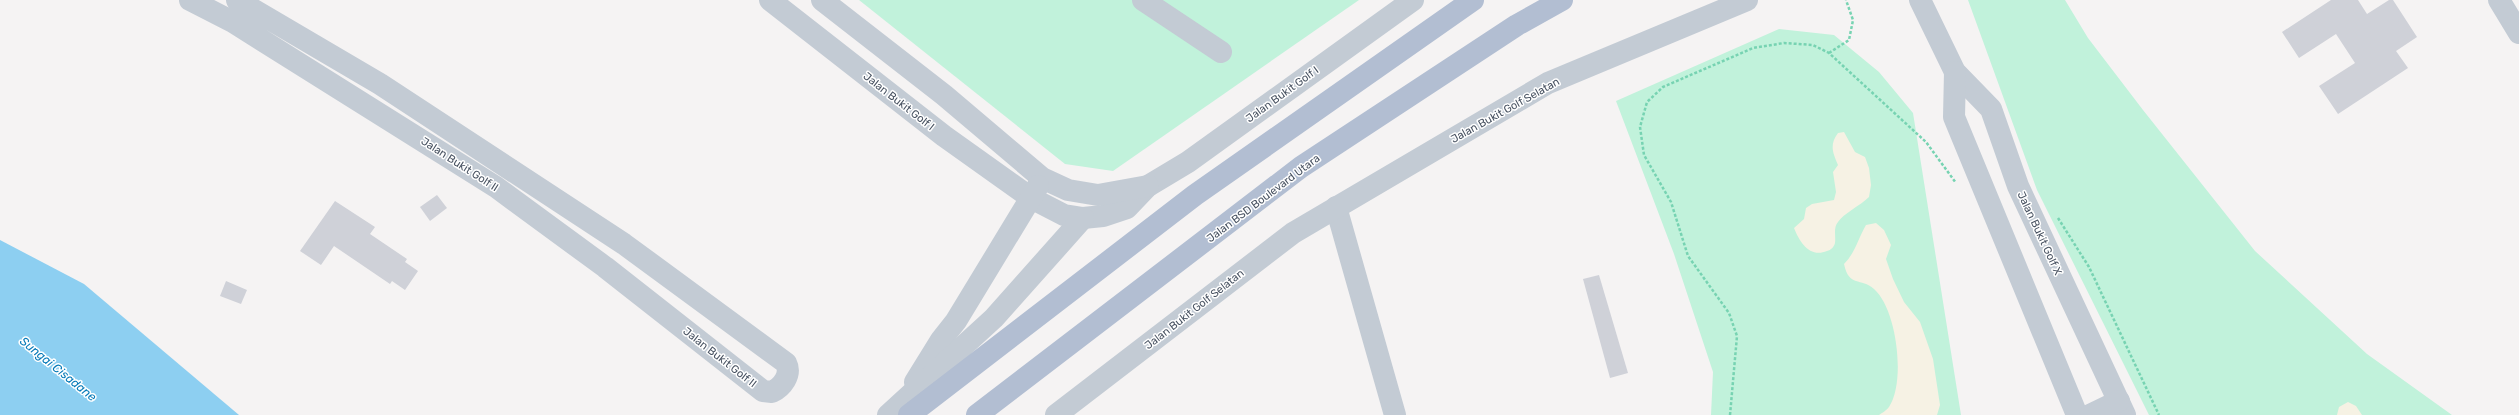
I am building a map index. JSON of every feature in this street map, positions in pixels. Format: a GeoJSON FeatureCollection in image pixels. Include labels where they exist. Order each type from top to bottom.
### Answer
{"type":"FeatureCollection","features":[{"type":"Feature","properties":{"kind":"main road"},"geometry":{"type":"LineString","coordinates":[[907,407],[1196,195],[1473,0]]}},
{"type":"Feature","properties":{"kind":"main road","name":"Jalan BSD Boulevard Utara"},"geometry":{"type":"LineString","coordinates":[[977,415],[1301,167],[1517,25],[1562,0]]}},
{"type":"Feature","properties":{"kind":"street","name":"Jalan Bukit Golf II"},"geometry":{"type":"LineString","coordinates":[[190,0],[233,22],[496,187],[605,267],[763,391],[772,392],[783,383],[788,372],[786,363],[624,244],[380,84],[237,0]]}},
{"type":"Feature","properties":{"kind":"street","name":"Jalan Bukit Golf I"},"geometry":{"type":"LineString","coordinates":[[770,0],[944,136],[1031,198],[1064,215],[1083,218],[1103,216],[1127,208],[1148,186],[1188,162],[1413,0]]}},
{"type":"Feature","properties":{"kind":"street","name":"Jalan Bukit Golf I"},"geometry":{"type":"LineString","coordinates":[[822,0],[944,95],[1042,178],[1068,190],[1098,195],[1148,186]]}},
{"type":"Feature","properties":{"kind":"street"},"geometry":{"type":"LineString","coordinates":[[1143,0],[1221,52]]}},
{"type":"Feature","properties":{"kind":"street","name":"Jalan Bukit Golf Selatan"},"geometry":{"type":"LineString","coordinates":[[1056,415],[1293,233],[1336,207],[1548,83],[1747,0]]}},
{"type":"Feature","properties":{"kind":"street","name":"Jalan Bukit Golf X"},"geometry":{"type":"LineString","coordinates":[[1920,0],[1955,72],[1991,109],[2018,186],[2122,408],[2090,415]]}},
{"type":"Feature","properties":{"kind":"street"},"geometry":{"type":"LineString","coordinates":[[2499,0],[2519,33]]}},
{"type":"Feature","properties":{"kind":"street","name":"Jalan Bukit Golf X"},"geometry":{"type":"LineString","coordinates":[[1955,72],[1954,117],[1985,197],[2077,415]]}},
{"type":"Feature","properties":{"kind":"street"},"geometry":{"type":"LineString","coordinates":[[907,407],[919,372],[956,321],[1042,178]]}},
{"type":"Feature","properties":{"kind":"street"},"geometry":{"type":"LineString","coordinates":[[1985,197],[2018,186]]}},
{"type":"Feature","properties":{"kind":"street"},"geometry":{"type":"LineString","coordinates":[[1336,207],[1395,415]]}},
{"type":"Feature","properties":{"kind":"street"},"geometry":{"type":"LineString","coordinates":[[888,415],[907,407],[994,318],[1083,218]]}},
{"type":"Feature","properties":{"kind":"path"},"geometry":{"type":"LineString","coordinates":[[1829,54],[1849,40],[1853,20],[1846,0]]}},
{"type":"Feature","properties":{"kind":"path"},"geometry":{"type":"LineString","coordinates":[[1730,415],[1737,336],[1729,313],[1688,256],[1671,202],[1644,155],[1640,127],[1647,102],[1663,87],[1753,48],[1784,43],[1813,45],[1829,54],[1926,142],[1960,190]]}},
{"type":"Feature","properties":{"kind":"path"},"geometry":{"type":"LineString","coordinates":[[2057,217],[2089,268],[2159,415]]}},
{"type":"Feature","properties":{"kind":"green space"},"geometry":{"type":"Polygon","coordinates":[[[859,0],[1359,0],[1113,171],[1065,164],[859,0]]]}},
{"type":"Feature","properties":{"kind":"green space"},"geometry":{"type":"Polygon","coordinates":[[[1968,0],[2065,0],[2088,38],[2255,251],[2367,354],[2452,415],[2149,415],[2037,190],[1968,0]]]}},
{"type":"Feature","properties":{"kind":"green space"},"geometry":{"type":"Polygon","coordinates":[[[1779,29],[1834,35],[1879,72],[1913,113],[1961,415],[1711,415],[1713,372],[1674,254],[1616,101],[1779,29]]]}},
{"type":"Feature","properties":{"kind":"sand"},"geometry":{"type":"Polygon","coordinates":[[[1844,132],[1855,152],[1865,157],[1869,168],[1871,185],[1869,197],[1840,219],[1836,224],[1835,243],[1832,248],[1821,253],[1811,251],[1806,248],[1799,239],[1794,228],[1804,219],[1806,208],[1812,204],[1834,200],[1836,192],[1833,172],[1838,165],[1833,153],[1833,145],[1835,137],[1838,133],[1844,132]]]}},
{"type":"Feature","properties":{"kind":"sand"},"geometry":{"type":"Polygon","coordinates":[[[1876,223],[1884,230],[1891,245],[1886,259],[1893,279],[1904,302],[1920,322],[1933,359],[1940,405],[1937,415],[1879,415],[1889,407],[1894,396],[1897,381],[1898,364],[1893,329],[1882,299],[1869,285],[1852,279],[1846,271],[1844,264],[1854,251],[1866,225],[1876,223]]]}},
{"type":"Feature","properties":{"kind":"sand"},"geometry":{"type":"Polygon","coordinates":[[[2348,402],[2356,406],[2362,415],[2337,415],[2339,407],[2348,402]]]}},
{"type":"Feature","properties":{"kind":"water","name":"Sungai Cisadane"},"geometry":{"type":"Polygon","coordinates":[[[0,240],[84,284],[239,415],[0,415],[0,240]]]}},
{"type":"Feature","properties":{"kind":"building"},"geometry":{"type":"Polygon","coordinates":[[[2331,0],[2358,0],[2367,14],[2389,0],[2393,0],[2417,37],[2396,51],[2408,68],[2338,114],[2319,86],[2355,63],[2336,34],[2299,58],[2282,32],[2331,0]]]}},
{"type":"Feature","properties":{"kind":"building"},"geometry":{"type":"Polygon","coordinates":[[[437,195],[447,208],[430,221],[420,207],[437,195]]]}},
{"type":"Feature","properties":{"kind":"building"},"geometry":{"type":"Polygon","coordinates":[[[335,201],[375,227],[370,234],[407,259],[405,262],[418,271],[405,290],[392,281],[390,284],[334,246],[321,265],[300,251],[335,201]]]}},
{"type":"Feature","properties":{"kind":"building"},"geometry":{"type":"Polygon","coordinates":[[[1599,275],[1628,373],[1610,378],[1583,279],[1599,275]]]}},
{"type":"Feature","properties":{"kind":"building"},"geometry":{"type":"Polygon","coordinates":[[[226,281],[247,290],[241,304],[220,296],[226,281]]]}}]}
